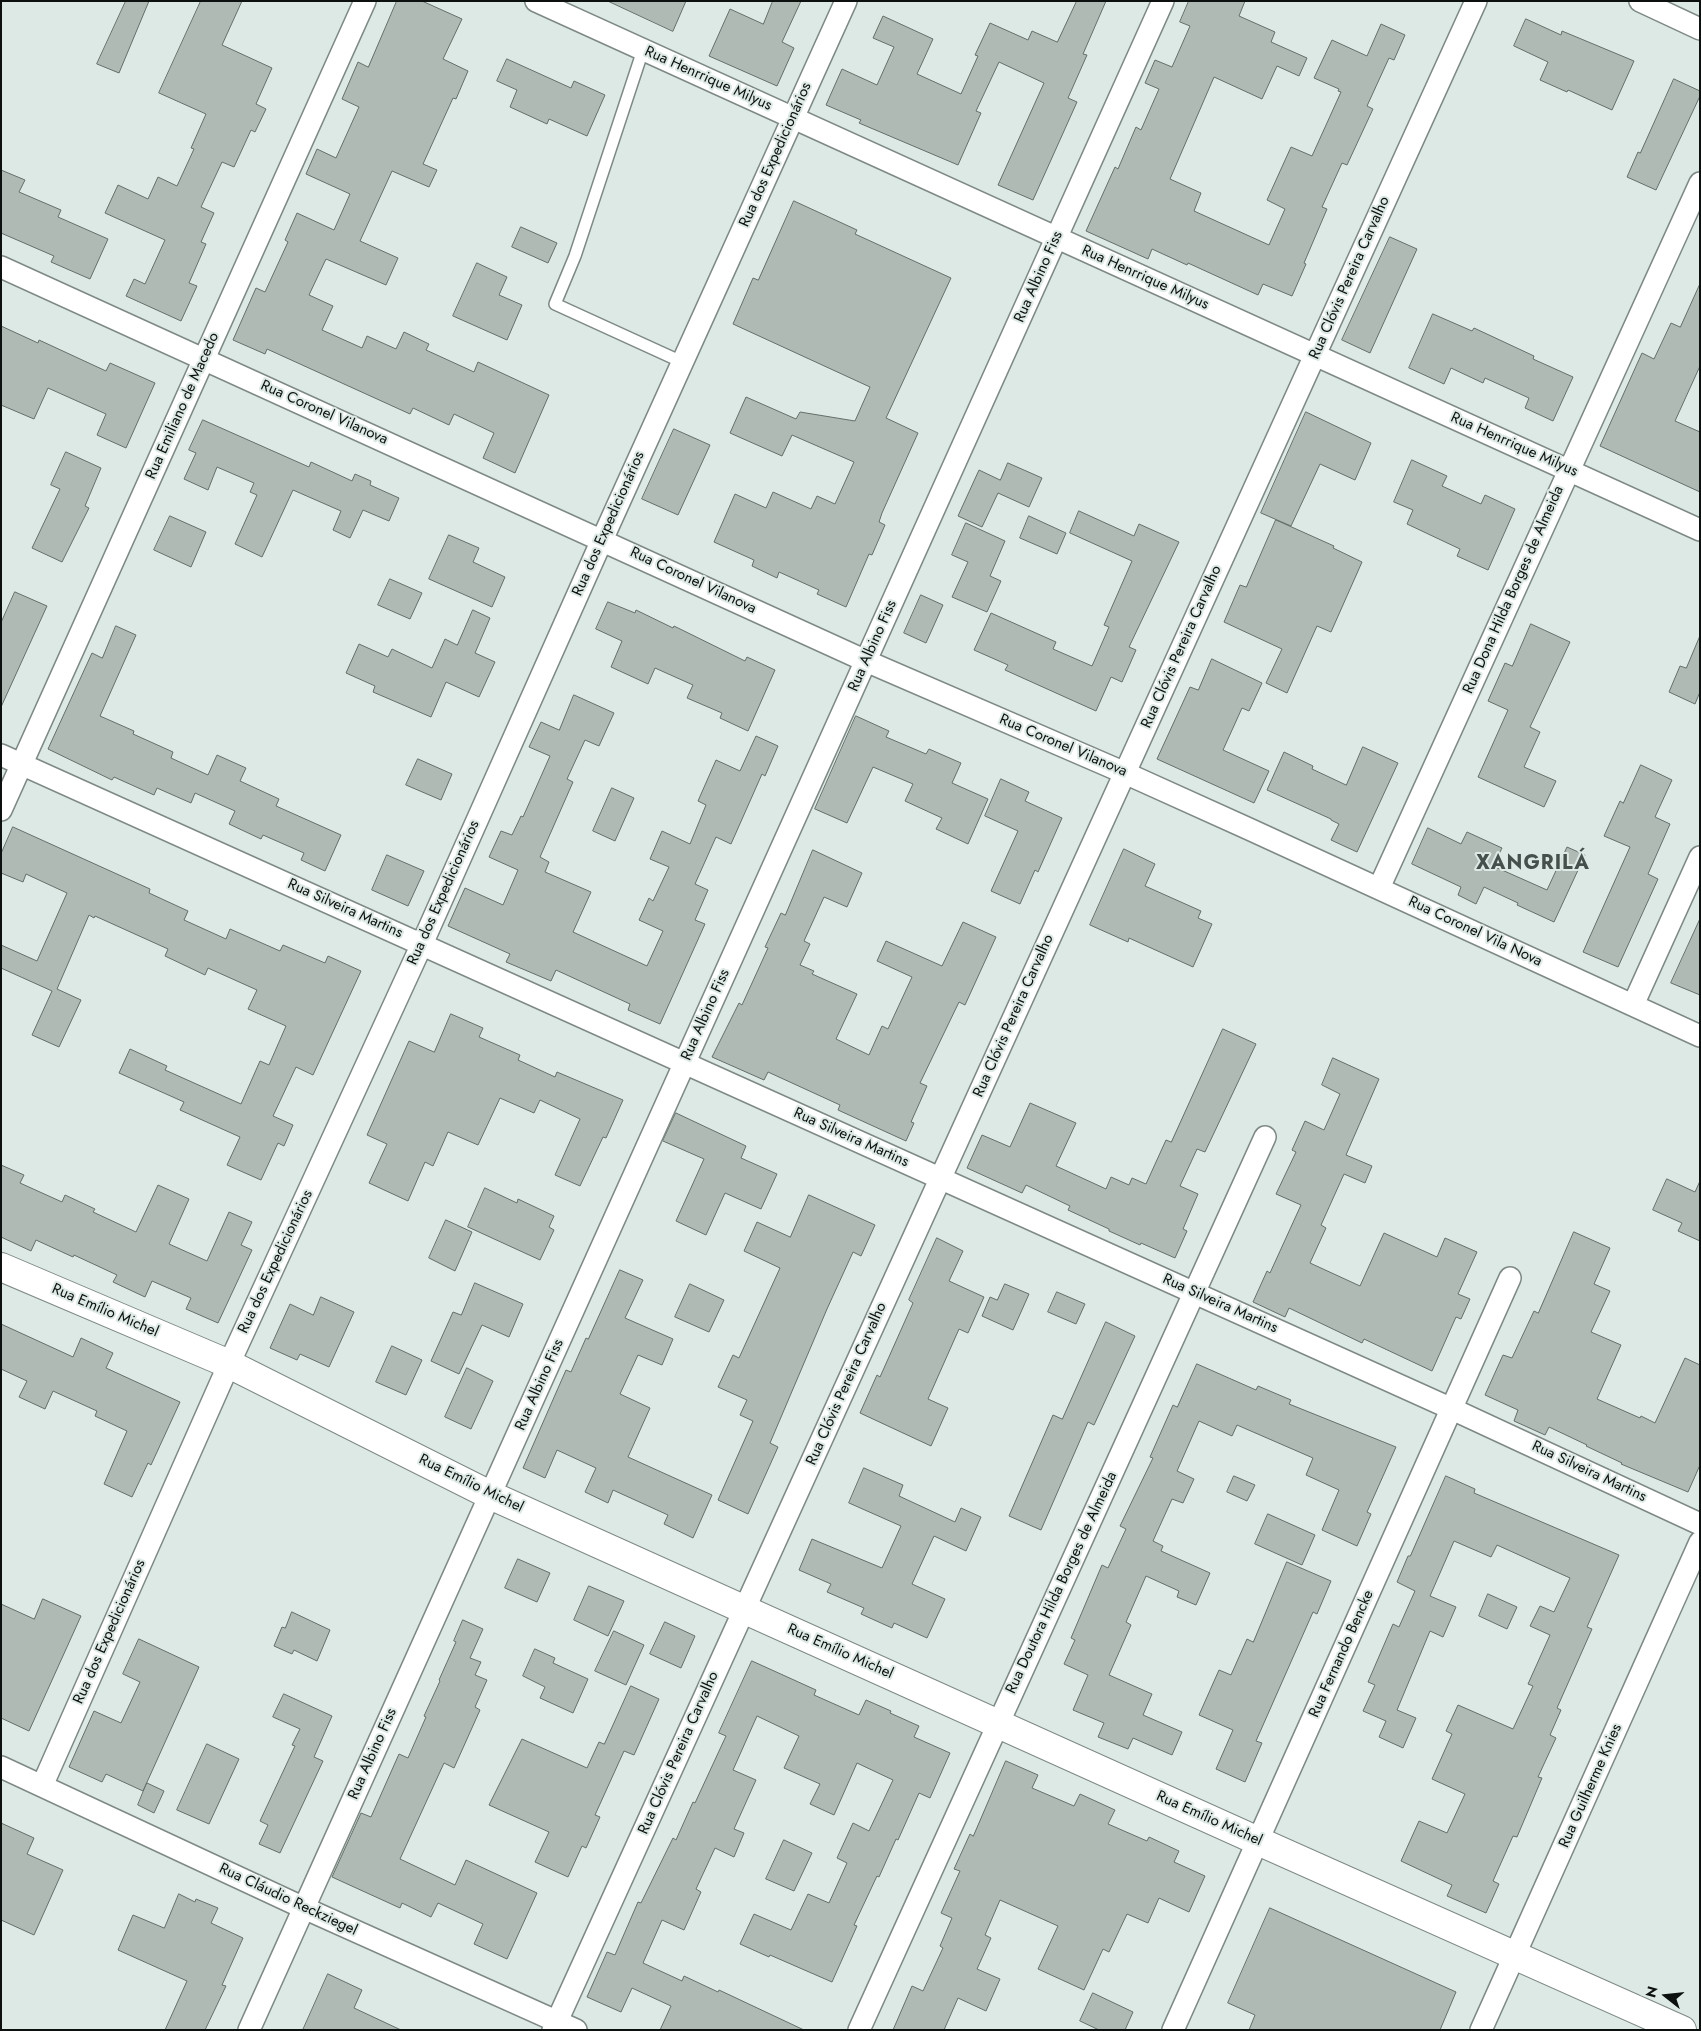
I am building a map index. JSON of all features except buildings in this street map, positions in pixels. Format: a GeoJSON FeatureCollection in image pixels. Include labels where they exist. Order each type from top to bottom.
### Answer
{"type":"FeatureCollection","features":[{"type":"Feature","properties":{"kind":"street","name":"Rua Emiliano de Macedo"},"geometry":{"type":"LineString","coordinates":[[1,810],[366,1]]}},
{"type":"Feature","properties":{"kind":"street","name":"Rua Henrrique Milyus"},"geometry":{"type":"LineString","coordinates":[[536,1],[1700,530]]}},
{"type":"Feature","properties":{"kind":"street","name":"Rua dos Expedicionários"},"geometry":{"type":"LineString","coordinates":[[42,1786],[229,1364],[422,944],[682,362],[846,1]]}},
{"type":"Feature","properties":{"kind":"street","name":"Rua Albino Fiss"},"geometry":{"type":"LineString","coordinates":[[249,2030],[1164,1]]}},
{"type":"Feature","properties":{"kind":"street","name":"Rua Clóvis Pereira Carvalho"},"geometry":{"type":"LineString","coordinates":[[562,2027],[744,1609],[1476,1]]}},
{"type":"Feature","properties":{"kind":"street"},"geometry":{"type":"LineString","coordinates":[[1640,1],[1700,29]]}},
{"type":"Feature","properties":{"kind":"street","name":"Rua Dona Hilda Borges de Almeida"},"geometry":{"type":"LineString","coordinates":[[1378,888],[1700,183]]}},
{"type":"Feature","properties":{"kind":"street","name":"Rua Coronel Vilanova"},"geometry":{"type":"LineString","coordinates":[[1,267],[866,661],[1249,829]]}},
{"type":"Feature","properties":{"kind":"street","name":"Rua Silveira Martins"},"geometry":{"type":"LineString","coordinates":[[1,755],[1452,1409],[1700,1524]]}},
{"type":"Feature","properties":{"kind":"street","name":"Rua Coronel Vila Nova"},"geometry":{"type":"LineString","coordinates":[[1249,829],[1700,1036]]}},
{"type":"Feature","properties":{"kind":"street"},"geometry":{"type":"LineString","coordinates":[[1633,1005],[1700,857]]}},
{"type":"Feature","properties":{"kind":"street","name":"Rua Doutora Hilda Borges de Almeida"},"geometry":{"type":"LineString","coordinates":[[859,2030],[1265,1137]]}},
{"type":"Feature","properties":{"kind":"street","name":"Rua Emílio Michel"},"geometry":{"type":"LineString","coordinates":[[1,1267],[229,1364],[490,1495],[1682,2030]]}},
{"type":"Feature","properties":{"kind":"street","name":"Rua Fernando Bencke"},"geometry":{"type":"LineString","coordinates":[[1173,2030],[1510,1278]]}},
{"type":"Feature","properties":{"kind":"street","name":"Rua Guilherme Knies"},"geometry":{"type":"LineString","coordinates":[[1481,2030],[1700,1542]]}},
{"type":"Feature","properties":{"kind":"street","name":"Rua Cláudio Reckziegel"},"geometry":{"type":"LineString","coordinates":[[1,1767],[562,2027]]}},
{"type":"Feature","properties":{"kind":"lane"},"geometry":{"type":"LineString","coordinates":[[643,50],[575,256],[554,304],[682,362]]}},
{"type":"Feature","properties":{"kind":"district","name":"XANGRILÁ"},"geometry":{"type":"Point","coordinates":[1533,864]}}]}
